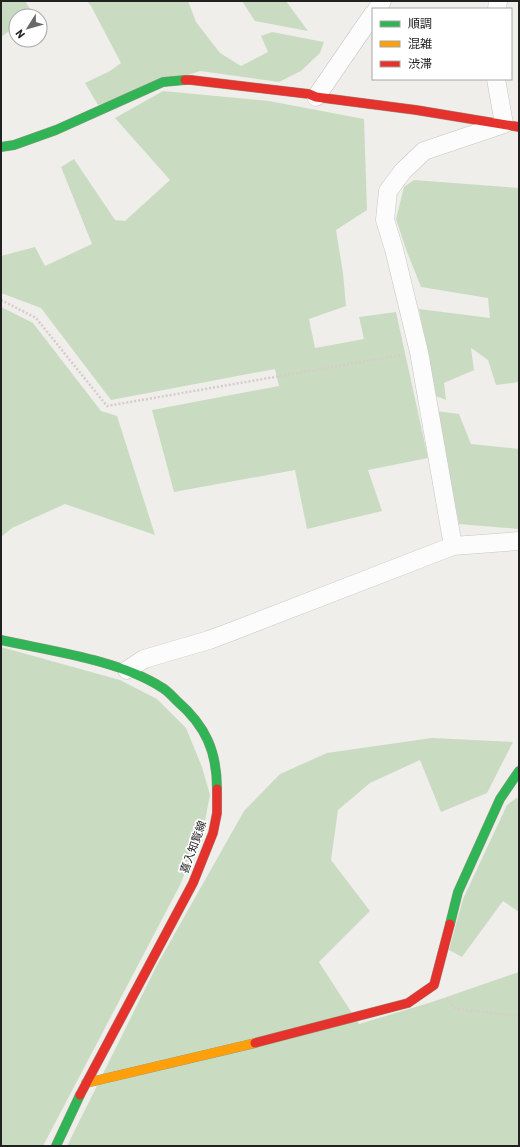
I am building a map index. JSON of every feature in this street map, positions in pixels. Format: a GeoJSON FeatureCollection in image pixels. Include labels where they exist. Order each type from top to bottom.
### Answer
{"type":"FeatureCollection","features":[{"type":"Feature","properties":{"kind":"street"},"geometry":{"type":"LineString","coordinates":[[316,97],[372,15]]}},
{"type":"Feature","properties":{"kind":"street"},"geometry":{"type":"LineString","coordinates":[[1,147],[14,145],[56,130],[150,87],[163,82],[175,80],[310,94],[316,97],[416,110],[511,126]]}},
{"type":"Feature","properties":{"kind":"street"},"geometry":{"type":"LineString","coordinates":[[496,80],[511,126]]}},
{"type":"Feature","properties":{"kind":"street"},"geometry":{"type":"LineString","coordinates":[[453,546],[419,352],[394,249],[385,220],[388,191],[403,170],[424,151],[511,126]]}},
{"type":"Feature","properties":{"kind":"street"},"geometry":{"type":"LineString","coordinates":[[127,670],[144,659],[233,631],[453,546],[519,541]]}},
{"type":"Feature","properties":{"kind":"street","name":"喜入知覧線"},"geometry":{"type":"LineString","coordinates":[[1,640],[84,658],[127,670],[162,686],[191,714],[204,732],[212,751],[217,772],[217,813],[213,833],[193,883],[86,1083],[56,1146]]}},
{"type":"Feature","properties":{"kind":"street"},"geometry":{"type":"LineString","coordinates":[[86,1083],[212,1054],[408,1003],[434,985],[458,892],[500,799],[519,771]]}},
{"type":"Feature","properties":{"kind":"path"},"geometry":{"type":"LineString","coordinates":[[1,300],[36,318],[107,406],[419,352]]}},
{"type":"Feature","properties":{"kind":"path"},"geometry":{"type":"LineString","coordinates":[[434,985],[456,1009],[519,1016]]}},
{"type":"Feature","properties":{"kind":"green space"},"geometry":{"type":"Polygon","coordinates":[[[1,1],[25,1],[29,8],[8,8],[8,32],[1,37],[1,1]]]}},
{"type":"Feature","properties":{"kind":"green space"},"geometry":{"type":"Polygon","coordinates":[[[87,1],[188,1],[196,22],[220,53],[241,66],[268,52],[261,36],[272,32],[324,42],[320,53],[301,71],[279,82],[200,71],[98,105],[85,83],[110,71],[121,63],[87,1]]]}},
{"type":"Feature","properties":{"kind":"green space"},"geometry":{"type":"Polygon","coordinates":[[[242,1],[286,1],[308,31],[255,21],[242,1]]]}},
{"type":"Feature","properties":{"kind":"green space"},"geometry":{"type":"Polygon","coordinates":[[[163,91],[269,101],[364,119],[367,210],[336,230],[343,273],[346,306],[309,319],[315,348],[364,339],[359,317],[396,312],[428,458],[368,470],[382,511],[307,529],[295,470],[174,492],[152,410],[279,386],[275,369],[111,400],[41,308],[1,293],[1,256],[35,247],[45,266],[92,244],[61,167],[74,159],[115,220],[125,221],[170,180],[115,118],[163,91]]]}},
{"type":"Feature","properties":{"kind":"green space"},"geometry":{"type":"Polygon","coordinates":[[[414,180],[519,188],[519,382],[496,385],[488,360],[471,348],[474,370],[444,383],[446,400],[436,396],[419,309],[490,318],[488,298],[421,287],[396,219],[404,187],[414,180]]]}},
{"type":"Feature","properties":{"kind":"green space"},"geometry":{"type":"Polygon","coordinates":[[[1,307],[33,323],[101,411],[117,416],[155,535],[65,504],[12,528],[1,537],[1,307]]]}},
{"type":"Feature","properties":{"kind":"green space"},"geometry":{"type":"Polygon","coordinates":[[[437,411],[459,414],[471,444],[519,449],[519,529],[459,524],[437,411]]]}},
{"type":"Feature","properties":{"kind":"green space"},"geometry":{"type":"Polygon","coordinates":[[[1,647],[120,680],[157,699],[186,728],[202,767],[210,795],[204,826],[180,885],[43,1146],[1,1146],[1,647]]]}},
{"type":"Feature","properties":{"kind":"green space"},"geometry":{"type":"Polygon","coordinates":[[[432,738],[513,742],[487,793],[441,812],[420,760],[370,783],[338,810],[331,860],[370,911],[319,962],[359,1024],[432,1002],[519,972],[519,1146],[67,1146],[157,965],[244,811],[280,774],[327,753],[432,738]]]}},
{"type":"Feature","properties":{"kind":"green space"},"geometry":{"type":"Polygon","coordinates":[[[516,798],[519,799],[519,912],[503,901],[462,957],[449,950],[463,899],[507,805],[516,798]]]}},
{"type":"Feature","properties":{"kind":"traffic: fast"},"geometry":{"type":"LineString","coordinates":[[1,147],[14,145],[56,130],[163,82],[185,80]]}},
{"type":"Feature","properties":{"kind":"traffic: fast"},"geometry":{"type":"LineString","coordinates":[[1,640],[105,663],[144,678],[163,688],[187,710],[208,740],[215,763],[217,789]]}},
{"type":"Feature","properties":{"kind":"traffic: fast"},"geometry":{"type":"LineString","coordinates":[[450,924],[458,892],[500,799],[519,771]]}},
{"type":"Feature","properties":{"kind":"traffic: fast"},"geometry":{"type":"LineString","coordinates":[[56,1146],[80,1095]]}},
{"type":"Feature","properties":{"kind":"traffic: slow"},"geometry":{"type":"LineString","coordinates":[[86,1083],[255,1043]]}},
{"type":"Feature","properties":{"kind":"traffic: jam"},"geometry":{"type":"LineString","coordinates":[[185,80],[309,94],[316,97],[416,110],[519,127]]}},
{"type":"Feature","properties":{"kind":"traffic: jam"},"geometry":{"type":"LineString","coordinates":[[80,1095],[193,883],[213,833],[217,813],[217,789]]}},
{"type":"Feature","properties":{"kind":"traffic: jam"},"geometry":{"type":"LineString","coordinates":[[255,1043],[408,1003],[434,985],[450,924]]}}]}
